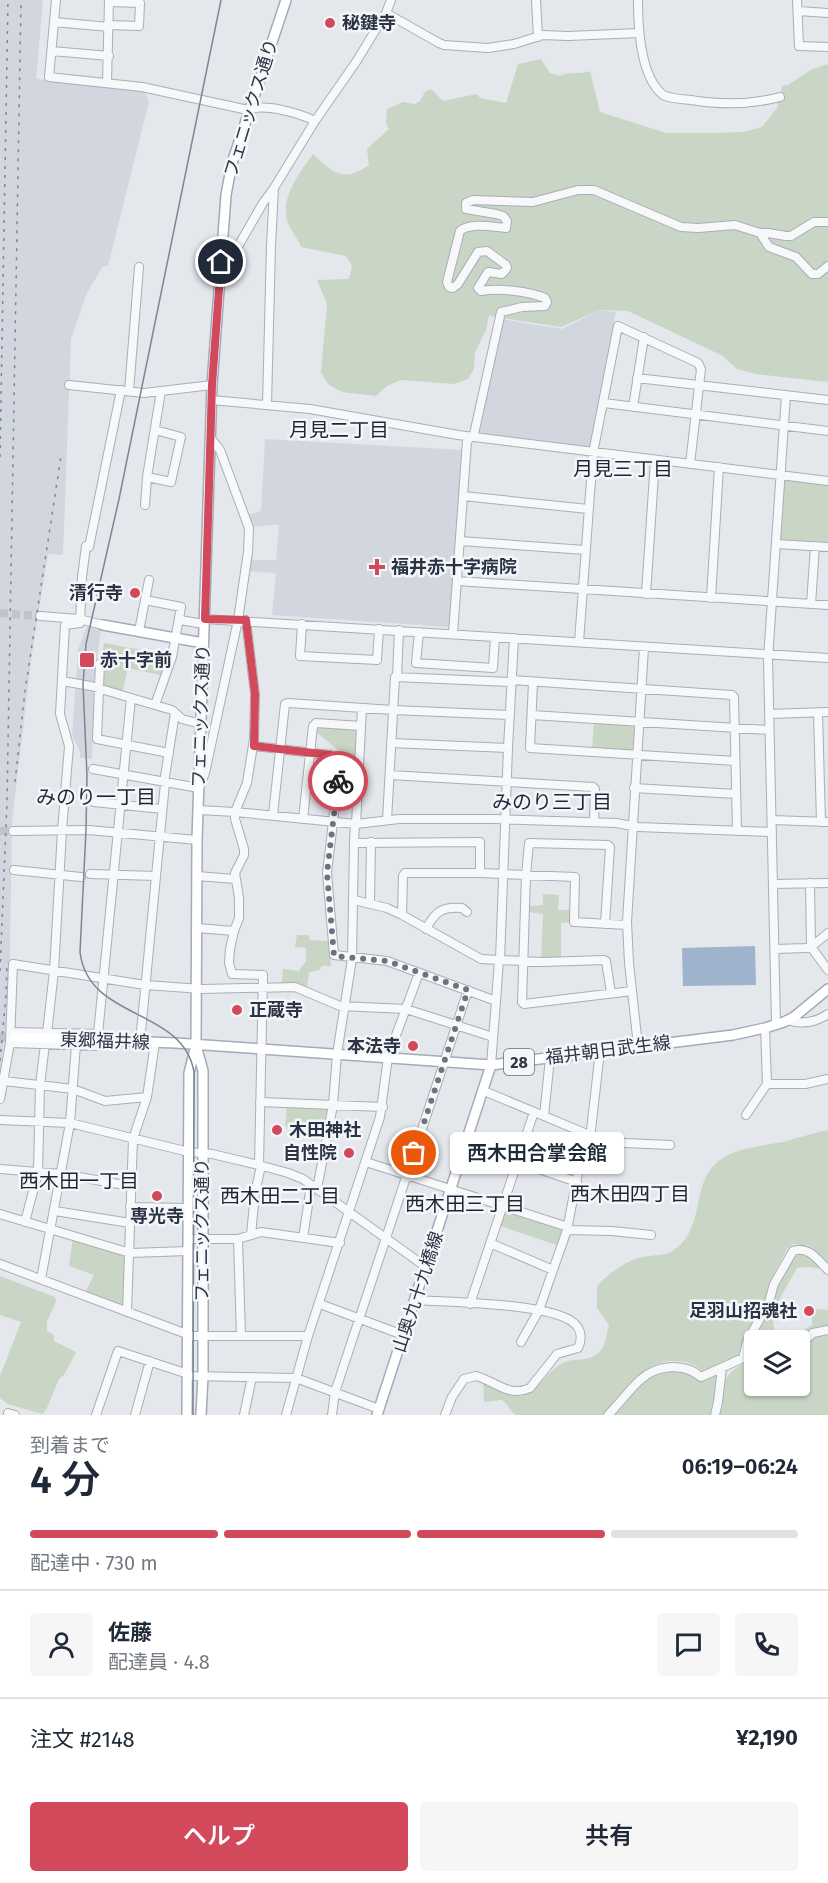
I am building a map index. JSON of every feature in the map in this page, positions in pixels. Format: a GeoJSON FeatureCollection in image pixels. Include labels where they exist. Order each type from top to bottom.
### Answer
{"type":"FeatureCollection","features":[{"type":"Feature","properties":{"kind":"main road","name":"フェニックス通り"},"geometry":{"type":"LineString","coordinates":[[187,1415],[189,1073],[196,1045],[197,840],[212,385],[229,174],[248,110],[286,0]]}},
{"type":"Feature","properties":{"kind":"main road"},"geometry":{"type":"LineString","coordinates":[[103,625],[203,643]]}},
{"type":"Feature","properties":{"kind":"main road","name":"福井朝日武生線"},"geometry":{"type":"LineString","coordinates":[[196,1045],[491,1065],[733,1035],[765,1028],[787,1020],[828,988]]}},
{"type":"Feature","properties":{"kind":"main road","name":"東郷福井線"},"geometry":{"type":"LineString","coordinates":[[12,1037],[196,1045]]}},
{"type":"Feature","properties":{"kind":"main road","name":"フェニックス通り"},"geometry":{"type":"LineString","coordinates":[[196,1045],[203,1071],[201,1415]]}},
{"type":"Feature","properties":{"kind":"main road","name":"山奥九十九橋線"},"geometry":{"type":"LineString","coordinates":[[378,1412],[491,1065]]}},
{"type":"Feature","properties":{"kind":"street"},"geometry":{"type":"LineString","coordinates":[[56,0],[49,77],[108,82],[158,90],[248,110],[256,106],[303,115],[315,121]]}},
{"type":"Feature","properties":{"kind":"street"},"geometry":{"type":"LineString","coordinates":[[220,277],[262,203],[356,62],[386,13],[391,0]]}},
{"type":"Feature","properties":{"kind":"street"},"geometry":{"type":"LineString","coordinates":[[536,0],[538,37]]}},
{"type":"Feature","properties":{"kind":"street"},"geometry":{"type":"LineString","coordinates":[[638,0],[639,33],[645,63],[659,91],[668,97],[740,105],[780,97]]}},
{"type":"Feature","properties":{"kind":"street"},"geometry":{"type":"LineString","coordinates":[[797,0],[799,46],[828,47]]}},
{"type":"Feature","properties":{"kind":"street"},"geometry":{"type":"LineString","coordinates":[[54,22],[109,26],[139,26],[140,3],[109,1],[109,26],[109,56],[108,82]]}},
{"type":"Feature","properties":{"kind":"street"},"geometry":{"type":"LineString","coordinates":[[798,11],[828,13]]}},
{"type":"Feature","properties":{"kind":"street"},"geometry":{"type":"LineString","coordinates":[[386,13],[444,45],[488,48],[543,35],[639,33]]}},
{"type":"Feature","properties":{"kind":"street"},"geometry":{"type":"LineString","coordinates":[[52,51],[109,56]]}},
{"type":"Feature","properties":{"kind":"street"},"geometry":{"type":"LineString","coordinates":[[267,405],[274,188]]}},
{"type":"Feature","properties":{"kind":"street"},"geometry":{"type":"LineString","coordinates":[[453,634],[467,441],[474,434],[501,312],[522,307],[545,306],[547,302],[545,298],[534,293],[497,289],[481,291],[478,288],[488,272],[502,274],[507,268],[487,251],[478,252],[458,284],[453,288],[448,287],[447,282],[460,231],[464,227],[471,226],[506,228],[507,221],[503,216],[466,209],[466,203],[473,200],[533,202],[578,190],[594,190],[681,227],[735,225],[760,233],[791,236],[814,222],[828,222]]}},
{"type":"Feature","properties":{"kind":"street"},"geometry":{"type":"LineString","coordinates":[[760,233],[769,247],[796,257],[812,274],[818,274],[828,266]]}},
{"type":"Feature","properties":{"kind":"street"},"geometry":{"type":"LineString","coordinates":[[82,620],[80,609],[86,546],[89,546],[125,391],[139,267]]}},
{"type":"Feature","properties":{"kind":"street"},"geometry":{"type":"LineString","coordinates":[[579,642],[593,453],[618,326],[698,363],[701,369],[700,386],[690,464]]}},
{"type":"Feature","properties":{"kind":"street"},"geometry":{"type":"LineString","coordinates":[[633,407],[644,337]]}},
{"type":"Feature","properties":{"kind":"street"},"geometry":{"type":"LineString","coordinates":[[636,378],[828,400]]}},
{"type":"Feature","properties":{"kind":"street"},"geometry":{"type":"LineString","coordinates":[[69,385],[125,391],[161,391],[212,385]]}},
{"type":"Feature","properties":{"kind":"street"},"geometry":{"type":"LineString","coordinates":[[145,505],[147,477],[161,391]]}},
{"type":"Feature","properties":{"kind":"street"},"geometry":{"type":"LineString","coordinates":[[776,1024],[768,654],[786,395]]}},
{"type":"Feature","properties":{"kind":"street"},"geometry":{"type":"LineString","coordinates":[[212,400],[310,408],[470,437],[828,481]]}},
{"type":"Feature","properties":{"kind":"street"},"geometry":{"type":"LineString","coordinates":[[603,403],[828,431]]}},
{"type":"Feature","properties":{"kind":"street"},"geometry":{"type":"LineString","coordinates":[[147,477],[171,482],[181,437],[155,430]]}},
{"type":"Feature","properties":{"kind":"street"},"geometry":{"type":"LineString","coordinates":[[93,770],[199,788],[205,774],[242,620],[249,528],[220,450],[210,437]]}},
{"type":"Feature","properties":{"kind":"street"},"geometry":{"type":"LineString","coordinates":[[646,594],[655,460]]}},
{"type":"Feature","properties":{"kind":"street"},"geometry":{"type":"LineString","coordinates":[[711,598],[719,467]]}},
{"type":"Feature","properties":{"kind":"street"},"geometry":{"type":"LineString","coordinates":[[463,496],[588,509]]}},
{"type":"Feature","properties":{"kind":"street"},"geometry":{"type":"LineString","coordinates":[[460,540],[585,550]]}},
{"type":"Feature","properties":{"kind":"street"},"geometry":{"type":"LineString","coordinates":[[776,544],[828,547]]}},
{"type":"Feature","properties":{"kind":"street"},"geometry":{"type":"LineString","coordinates":[[811,604],[814,546]]}},
{"type":"Feature","properties":{"kind":"street"},"geometry":{"type":"LineString","coordinates":[[139,631],[149,580]]}},
{"type":"Feature","properties":{"kind":"street"},"geometry":{"type":"LineString","coordinates":[[457,581],[828,605]]}},
{"type":"Feature","properties":{"kind":"street"},"geometry":{"type":"LineString","coordinates":[[145,600],[181,607],[172,657],[155,705]]}},
{"type":"Feature","properties":{"kind":"street"},"geometry":{"type":"LineString","coordinates":[[40,616],[82,620],[103,625]]}},
{"type":"Feature","properties":{"kind":"street"},"geometry":{"type":"LineString","coordinates":[[47,1033],[54,971],[69,746],[60,721],[65,625],[81,623],[82,620]]}},
{"type":"Feature","properties":{"kind":"street"},"geometry":{"type":"LineString","coordinates":[[180,620],[242,620],[828,658]]}},
{"type":"Feature","properties":{"kind":"street"},"geometry":{"type":"LineString","coordinates":[[242,620],[255,694],[254,746],[247,783],[235,812],[244,855],[236,869],[239,918],[234,931],[229,963],[232,974],[262,975],[263,987],[260,1166],[251,1235]]}},
{"type":"Feature","properties":{"kind":"street"},"geometry":{"type":"LineString","coordinates":[[302,624],[300,656],[376,660],[379,629]]}},
{"type":"Feature","properties":{"kind":"street"},"geometry":{"type":"LineString","coordinates":[[387,820],[399,630]]}},
{"type":"Feature","properties":{"kind":"street"},"geometry":{"type":"LineString","coordinates":[[419,632],[416,663],[493,668],[495,637]]}},
{"type":"Feature","properties":{"kind":"street"},"geometry":{"type":"LineString","coordinates":[[491,1065],[499,960],[514,638]]}},
{"type":"Feature","properties":{"kind":"street"},"geometry":{"type":"LineString","coordinates":[[638,1046],[627,925],[644,647]]}},
{"type":"Feature","properties":{"kind":"street"},"geometry":{"type":"LineString","coordinates":[[100,663],[97,739],[169,753]]}},
{"type":"Feature","properties":{"kind":"street"},"geometry":{"type":"LineString","coordinates":[[397,678],[533,682],[732,695],[734,697],[737,831]]}},
{"type":"Feature","properties":{"kind":"street"},"geometry":{"type":"LineString","coordinates":[[62,681],[91,686],[155,705],[175,713],[182,719],[201,724]]}},
{"type":"Feature","properties":{"kind":"street"},"geometry":{"type":"LineString","coordinates":[[533,682],[530,748],[735,761]]}},
{"type":"Feature","properties":{"kind":"street"},"geometry":{"type":"LineString","coordinates":[[98,1034],[131,698]]}},
{"type":"Feature","properties":{"kind":"street"},"geometry":{"type":"LineString","coordinates":[[273,815],[285,704],[510,715]]}},
{"type":"Feature","properties":{"kind":"street"},"geometry":{"type":"LineString","coordinates":[[303,1238],[333,1105],[337,1054],[352,956],[354,843],[362,708]]}},
{"type":"Feature","properties":{"kind":"street"},"geometry":{"type":"LineString","coordinates":[[772,820],[825,822],[818,712]]}},
{"type":"Feature","properties":{"kind":"street"},"geometry":{"type":"LineString","coordinates":[[769,714],[828,712]]}},
{"type":"Feature","properties":{"kind":"street"},"geometry":{"type":"LineString","coordinates":[[140,1042],[164,783],[175,713]]}},
{"type":"Feature","properties":{"kind":"street"},"geometry":{"type":"LineString","coordinates":[[532,715],[770,730]]}},
{"type":"Feature","properties":{"kind":"street"},"geometry":{"type":"LineString","coordinates":[[303,819],[313,726],[316,723],[361,726]]}},
{"type":"Feature","properties":{"kind":"street"},"geometry":{"type":"LineString","coordinates":[[391,743],[508,748]]}},
{"type":"Feature","properties":{"kind":"street"},"geometry":{"type":"LineString","coordinates":[[254,746],[330,755],[340,762],[327,873],[334,956],[387,961],[496,1000]]}},
{"type":"Feature","properties":{"kind":"street"},"geometry":{"type":"LineString","coordinates":[[390,775],[593,787],[595,789],[594,822]]}},
{"type":"Feature","properties":{"kind":"street"},"geometry":{"type":"LineString","coordinates":[[634,788],[736,794]]}},
{"type":"Feature","properties":{"kind":"street"},"geometry":{"type":"LineString","coordinates":[[94,802],[162,808]]}},
{"type":"Feature","properties":{"kind":"street"},"geometry":{"type":"LineString","coordinates":[[198,810],[356,824],[387,820],[505,819],[772,832]]}},
{"type":"Feature","properties":{"kind":"street"},"geometry":{"type":"LineString","coordinates":[[13,831],[118,832],[197,840]]}},
{"type":"Feature","properties":{"kind":"street"},"geometry":{"type":"LineString","coordinates":[[370,903],[371,842]]}},
{"type":"Feature","properties":{"kind":"street"},"geometry":{"type":"LineString","coordinates":[[354,843],[480,842],[480,873]]}},
{"type":"Feature","properties":{"kind":"street"},"geometry":{"type":"LineString","coordinates":[[605,924],[610,847],[608,845],[529,843],[521,1000],[524,1004],[632,991]]}},
{"type":"Feature","properties":{"kind":"street"},"geometry":{"type":"LineString","coordinates":[[14,870],[81,877]]}},
{"type":"Feature","properties":{"kind":"street"},"geometry":{"type":"LineString","coordinates":[[402,915],[405,873],[575,877],[574,922],[627,925]]}},
{"type":"Feature","properties":{"kind":"street"},"geometry":{"type":"LineString","coordinates":[[90,874],[156,876]]}},
{"type":"Feature","properties":{"kind":"street"},"geometry":{"type":"LineString","coordinates":[[197,876],[235,879]]}},
{"type":"Feature","properties":{"kind":"street"},"geometry":{"type":"LineString","coordinates":[[810,883],[811,947],[828,970]]}},
{"type":"Feature","properties":{"kind":"street"},"geometry":{"type":"LineString","coordinates":[[773,884],[828,883]]}},
{"type":"Feature","properties":{"kind":"street"},"geometry":{"type":"LineString","coordinates":[[354,900],[370,903],[402,915],[481,959],[604,960],[611,993]]}},
{"type":"Feature","properties":{"kind":"street"},"geometry":{"type":"LineString","coordinates":[[426,928],[440,909],[462,908],[467,912]]}},
{"type":"Feature","properties":{"kind":"street"},"geometry":{"type":"LineString","coordinates":[[197,928],[234,931]]}},
{"type":"Feature","properties":{"kind":"street"},"geometry":{"type":"LineString","coordinates":[[775,949],[811,947],[828,933]]}},
{"type":"Feature","properties":{"kind":"street"},"geometry":{"type":"LineString","coordinates":[[0,1099],[12,1037],[13,964],[145,985],[196,988],[295,987],[344,1007],[406,1009],[494,1037]]}},
{"type":"Feature","properties":{"kind":"street"},"geometry":{"type":"LineString","coordinates":[[286,1415],[308,1336],[383,1107],[388,1057],[419,972]]}},
{"type":"Feature","properties":{"kind":"street"},"geometry":{"type":"LineString","coordinates":[[332,1415],[335,1392],[468,990]]}},
{"type":"Feature","properties":{"kind":"street"},"geometry":{"type":"LineString","coordinates":[[787,1020],[800,1023],[818,1020],[828,1014]]}},
{"type":"Feature","properties":{"kind":"street"},"geometry":{"type":"LineString","coordinates":[[818,1020],[828,1023]]}},
{"type":"Feature","properties":{"kind":"street"},"geometry":{"type":"LineString","coordinates":[[746,1115],[767,1084],[765,1028]]}},
{"type":"Feature","properties":{"kind":"street"},"geometry":{"type":"LineString","coordinates":[[47,1033],[98,1034],[108,1041],[100,1046],[45,1044],[12,1037],[47,1033]]}},
{"type":"Feature","properties":{"kind":"street"},"geometry":{"type":"LineString","coordinates":[[127,1312],[133,1139],[147,1097],[155,1043]]}},
{"type":"Feature","properties":{"kind":"street"},"geometry":{"type":"LineString","coordinates":[[25,1222],[38,1172],[40,1085],[45,1044]]}},
{"type":"Feature","properties":{"kind":"street"},"geometry":{"type":"LineString","coordinates":[[41,1279],[70,1123],[76,1045]]}},
{"type":"Feature","properties":{"kind":"street"},"geometry":{"type":"LineString","coordinates":[[521,1342],[539,1310],[568,1229],[587,1135],[591,1130],[600,1051]]}},
{"type":"Feature","properties":{"kind":"street"},"geometry":{"type":"LineString","coordinates":[[544,1116],[550,1058]]}},
{"type":"Feature","properties":{"kind":"street"},"geometry":{"type":"LineString","coordinates":[[767,1084],[805,1084],[828,1079]]}},
{"type":"Feature","properties":{"kind":"street"},"geometry":{"type":"LineString","coordinates":[[4,1081],[73,1089],[105,1101],[147,1097]]}},
{"type":"Feature","properties":{"kind":"street"},"geometry":{"type":"LineString","coordinates":[[484,1091],[602,1142],[670,1145]]}},
{"type":"Feature","properties":{"kind":"street"},"geometry":{"type":"LineString","coordinates":[[260,1102],[383,1107]]}},
{"type":"Feature","properties":{"kind":"street"},"geometry":{"type":"LineString","coordinates":[[470,1304],[534,1112]]}},
{"type":"Feature","properties":{"kind":"street"},"geometry":{"type":"LineString","coordinates":[[0,1120],[70,1123],[288,1173],[314,1187],[426,1267]]}},
{"type":"Feature","properties":{"kind":"street"},"geometry":{"type":"LineString","coordinates":[[518,1161],[577,1182]]}},
{"type":"Feature","properties":{"kind":"street"},"geometry":{"type":"LineString","coordinates":[[366,1162],[503,1205],[568,1229],[651,1235]]}},
{"type":"Feature","properties":{"kind":"street"},"geometry":{"type":"LineString","coordinates":[[0,1168],[62,1174],[130,1186]]}},
{"type":"Feature","properties":{"kind":"street"},"geometry":{"type":"LineString","coordinates":[[130,1207],[188,1208]]}},
{"type":"Feature","properties":{"kind":"street"},"geometry":{"type":"LineString","coordinates":[[55,1211],[130,1223]]}},
{"type":"Feature","properties":{"kind":"street"},"geometry":{"type":"LineString","coordinates":[[0,1214],[130,1253],[188,1251]]}},
{"type":"Feature","properties":{"kind":"street"},"geometry":{"type":"LineString","coordinates":[[188,1239],[238,1239],[261,1232],[340,1243]]}},
{"type":"Feature","properties":{"kind":"street"},"geometry":{"type":"LineString","coordinates":[[238,1239],[241,1336]]}},
{"type":"Feature","properties":{"kind":"street"},"geometry":{"type":"LineString","coordinates":[[490,1243],[553,1270]]}},
{"type":"Feature","properties":{"kind":"street"},"geometry":{"type":"LineString","coordinates":[[608,1415],[639,1381],[656,1371],[685,1368],[701,1377],[743,1358],[747,1342],[769,1302],[774,1284],[793,1251],[798,1249],[808,1251],[828,1270]]}},
{"type":"Feature","properties":{"kind":"street"},"geometry":{"type":"LineString","coordinates":[[0,1263],[188,1335],[308,1336]]}},
{"type":"Feature","properties":{"kind":"street"},"geometry":{"type":"LineString","coordinates":[[415,1300],[539,1310],[574,1323],[580,1332],[581,1343],[578,1348],[557,1354],[530,1388],[506,1390],[476,1376],[464,1379],[452,1397],[445,1415]]}},
{"type":"Feature","properties":{"kind":"street"},"geometry":{"type":"LineString","coordinates":[[320,1304],[403,1335]]}},
{"type":"Feature","properties":{"kind":"street"},"geometry":{"type":"LineString","coordinates":[[810,1336],[828,1330]]}},
{"type":"Feature","properties":{"kind":"street"},"geometry":{"type":"LineString","coordinates":[[96,1415],[118,1351],[188,1375],[296,1378],[335,1392],[378,1412]]}},
{"type":"Feature","properties":{"kind":"street"},"geometry":{"type":"LineString","coordinates":[[135,1415],[150,1361]]}},
{"type":"Feature","properties":{"kind":"street"},"geometry":{"type":"LineString","coordinates":[[715,1415],[722,1368]]}},
{"type":"Feature","properties":{"kind":"street"},"geometry":{"type":"LineString","coordinates":[[244,1415],[252,1377]]}},
{"type":"Feature","properties":{"kind":"street"},"geometry":{"type":"LineString","coordinates":[[9,1415],[8,1413],[15,1415]]}},
{"type":"Feature","properties":{"kind":"shaded area"},"geometry":{"type":"Polygon","coordinates":[[[0,0],[43,0],[36,79],[143,89],[149,101],[108,266],[103,266],[87,293],[71,339],[63,555],[48,554],[32,653],[12,823],[9,1003],[0,1072],[0,0]]]}},
{"type":"Feature","properties":{"kind":"shaded area"},"geometry":{"type":"Polygon","coordinates":[[[599,310],[616,312],[591,446],[588,449],[478,435],[476,432],[501,319],[562,329],[599,310]]]}},
{"type":"Feature","properties":{"kind":"shaded area","name":"福井赤十字病院"},"geometry":{"type":"Polygon","coordinates":[[[265,439],[463,450],[450,627],[272,615],[276,573],[248,571],[249,560],[276,560],[279,525],[251,527],[248,515],[261,511],[265,439]]]}},
{"type":"Feature","properties":{"kind":"shaded area"},"geometry":{"type":"Polygon","coordinates":[[[87,626],[101,629],[94,680],[92,759],[80,758],[80,752],[72,735],[78,650],[87,626]]]}},
{"type":"Feature","properties":{"kind":"green space"},"geometry":{"type":"Polygon","coordinates":[[[541,59],[550,73],[559,76],[590,71],[600,112],[666,133],[744,132],[762,127],[778,107],[777,100],[782,86],[788,85],[812,69],[828,64],[828,382],[756,374],[737,369],[723,356],[628,311],[599,310],[561,327],[489,316],[486,330],[475,352],[474,369],[468,379],[454,384],[401,380],[387,386],[376,396],[342,392],[328,384],[321,372],[327,304],[317,280],[349,279],[352,266],[346,256],[301,247],[289,226],[286,204],[292,186],[302,169],[313,154],[333,171],[352,174],[369,165],[367,149],[389,129],[386,123],[387,109],[403,102],[415,104],[420,101],[425,92],[431,89],[443,101],[477,94],[480,98],[506,103],[518,64],[541,59]]]}},
{"type":"Feature","properties":{"kind":"green space"},"geometry":{"type":"Polygon","coordinates":[[[786,479],[828,484],[828,544],[779,539],[786,479]]]}},
{"type":"Feature","properties":{"kind":"green space"},"geometry":{"type":"Polygon","coordinates":[[[104,643],[169,655],[164,676],[128,668],[122,693],[99,688],[104,643]]]}},
{"type":"Feature","properties":{"kind":"green space"},"geometry":{"type":"Polygon","coordinates":[[[594,722],[631,724],[635,728],[634,748],[630,751],[592,749],[594,722]]]}},
{"type":"Feature","properties":{"kind":"green space"},"geometry":{"type":"Polygon","coordinates":[[[318,725],[356,728],[359,731],[357,759],[343,758],[337,749],[315,731],[318,725]]]}},
{"type":"Feature","properties":{"kind":"green space"},"geometry":{"type":"Polygon","coordinates":[[[543,894],[559,895],[558,910],[572,910],[571,922],[561,923],[561,959],[541,960],[543,914],[527,912],[528,906],[543,905],[543,894]]]}},
{"type":"Feature","properties":{"kind":"green space"},"geometry":{"type":"Polygon","coordinates":[[[297,935],[309,935],[310,940],[328,941],[331,966],[321,966],[320,970],[309,972],[307,989],[282,984],[283,969],[299,971],[306,961],[306,948],[295,947],[297,935]]]}},
{"type":"Feature","properties":{"kind":"green space"},"geometry":{"type":"Polygon","coordinates":[[[287,1105],[329,1109],[324,1139],[290,1130],[285,1126],[287,1105]]]}},
{"type":"Feature","properties":{"kind":"green space"},"geometry":{"type":"Polygon","coordinates":[[[828,1130],[828,1262],[809,1245],[793,1244],[787,1249],[770,1281],[765,1301],[748,1330],[744,1330],[740,1355],[702,1371],[687,1362],[680,1361],[653,1365],[626,1387],[603,1415],[515,1415],[502,1400],[484,1402],[483,1380],[496,1389],[521,1396],[532,1391],[559,1365],[590,1358],[599,1352],[604,1345],[609,1325],[597,1308],[597,1286],[611,1273],[633,1260],[666,1254],[681,1244],[693,1223],[703,1184],[709,1172],[725,1156],[747,1148],[783,1142],[828,1130]]]}},
{"type":"Feature","properties":{"kind":"green space"},"geometry":{"type":"Polygon","coordinates":[[[505,1208],[566,1228],[559,1246],[498,1225],[505,1208]]]}},
{"type":"Feature","properties":{"kind":"green space"},"geometry":{"type":"Polygon","coordinates":[[[73,1237],[127,1254],[125,1306],[86,1291],[94,1275],[69,1266],[73,1237]]]}},
{"type":"Feature","properties":{"kind":"green space"},"geometry":{"type":"Polygon","coordinates":[[[794,1252],[803,1252],[826,1270],[809,1267],[797,1268],[772,1313],[775,1330],[756,1330],[794,1252]]]}},
{"type":"Feature","properties":{"kind":"green space"},"geometry":{"type":"Polygon","coordinates":[[[0,1276],[55,1297],[56,1301],[47,1322],[47,1331],[54,1335],[54,1341],[76,1352],[64,1375],[59,1379],[46,1410],[42,1414],[8,1404],[0,1398],[0,1376],[21,1322],[0,1315],[0,1276]]]}},
{"type":"Feature","properties":{"kind":"green space"},"geometry":{"type":"Polygon","coordinates":[[[815,1309],[828,1310],[828,1328],[815,1329],[810,1333],[810,1330],[804,1330],[812,1325],[812,1314],[815,1309]]]}},
{"type":"Feature","properties":{"kind":"green space"},"geometry":{"type":"Polygon","coordinates":[[[828,1333],[828,1415],[720,1415],[725,1380],[744,1363],[744,1396],[810,1396],[810,1340],[817,1334],[828,1333]]]}},
{"type":"Feature","properties":{"kind":"green space"},"geometry":{"type":"Polygon","coordinates":[[[673,1370],[688,1373],[700,1381],[719,1372],[716,1402],[711,1415],[612,1415],[646,1381],[663,1372],[673,1370]]]}},
{"type":"Feature","properties":{"kind":"water"},"geometry":{"type":"Polygon","coordinates":[[[755,946],[756,985],[683,986],[682,948],[755,946]]]}},
{"type":"Feature","properties":{"kind":"tunnel"},"geometry":{"type":"LineString","coordinates":[[0,613],[40,616]]}},
{"type":"Feature","properties":{"kind":"tunnel"},"geometry":{"type":"LineString","coordinates":[[0,831],[13,831]]}},
{"type":"Feature","properties":{"kind":"tunnel"},"geometry":{"type":"LineString","coordinates":[[0,1037],[14,1037]]}},
{"type":"Feature","properties":{"kind":"tram line"},"geometry":{"type":"LineString","coordinates":[[193,1415],[194,1072],[186,1051],[173,1036],[100,991],[87,974],[80,952],[87,776],[83,684],[86,644],[119,499],[221,0]]}},
{"type":"Feature","properties":{"kind":"railway"},"geometry":{"type":"LineString","coordinates":[[0,457],[8,0]]}},
{"type":"Feature","properties":{"kind":"railway"},"geometry":{"type":"LineString","coordinates":[[0,971],[7,802],[21,0]]}},
{"type":"Feature","properties":{"kind":"railway"},"geometry":{"type":"LineString","coordinates":[[15,782],[25,691],[61,456]]}},
{"type":"Feature","properties":{"kind":"railway"},"geometry":{"type":"LineString","coordinates":[[0,1061],[7,962]]}},
{"type":"Feature","properties":{"kind":"way so far"},"geometry":{"type":"LineString","coordinates":[[338,781],[327,873],[334,956],[387,961],[468,990],[414,1153]]}},
{"type":"Feature","properties":{"kind":"place","name":"秘鍵寺"},"geometry":{"type":"Point","coordinates":[330,23]}},
{"type":"Feature","properties":{"kind":"place","name":"福井赤十字病院"},"geometry":{"type":"Point","coordinates":[377,567]}},
{"type":"Feature","properties":{"kind":"place","name":"清行寺"},"geometry":{"type":"Point","coordinates":[135,593]}},
{"type":"Feature","properties":{"kind":"place","name":"赤十字前"},"geometry":{"type":"Point","coordinates":[87,660]}},
{"type":"Feature","properties":{"kind":"place","name":"正蔵寺"},"geometry":{"type":"Point","coordinates":[237,1010]}},
{"type":"Feature","properties":{"kind":"place","name":"本法寺"},"geometry":{"type":"Point","coordinates":[413,1046]}},
{"type":"Feature","properties":{"kind":"place","name":"木田神社"},"geometry":{"type":"Point","coordinates":[277,1130]}},
{"type":"Feature","properties":{"kind":"place","name":"自性院"},"geometry":{"type":"Point","coordinates":[349,1153]}},
{"type":"Feature","properties":{"kind":"place","name":"西木田合掌会館"},"geometry":{"type":"Point","coordinates":[414,1153]}},
{"type":"Feature","properties":{"kind":"place","name":"専光寺"},"geometry":{"type":"Point","coordinates":[157,1196]}},
{"type":"Feature","properties":{"kind":"place","name":"足羽山招魂社"},"geometry":{"type":"Point","coordinates":[809,1311]}},
{"type":"Feature","properties":{"kind":"district","name":"月見二丁目"},"geometry":{"type":"Point","coordinates":[339,430]}},
{"type":"Feature","properties":{"kind":"district","name":"月見三丁目"},"geometry":{"type":"Point","coordinates":[623,469]}},
{"type":"Feature","properties":{"kind":"district","name":"みのり一丁目"},"geometry":{"type":"Point","coordinates":[96,797]}},
{"type":"Feature","properties":{"kind":"district","name":"みのり三丁目"},"geometry":{"type":"Point","coordinates":[552,802]}},
{"type":"Feature","properties":{"kind":"district","name":"西木田一丁目"},"geometry":{"type":"Point","coordinates":[79,1181]}},
{"type":"Feature","properties":{"kind":"district","name":"西木田四丁目"},"geometry":{"type":"Point","coordinates":[630,1194]}},
{"type":"Feature","properties":{"kind":"district","name":"西木田二丁目"},"geometry":{"type":"Point","coordinates":[280,1196]}},
{"type":"Feature","properties":{"kind":"district","name":"西木田三丁目"},"geometry":{"type":"Point","coordinates":[465,1204]}},
{"type":"Feature","properties":{"kind":"route"},"geometry":{"type":"LineString","coordinates":[[221,262],[212,385],[205,619],[246,620],[255,694],[254,746],[330,755],[340,762],[338,781]]}}]}
